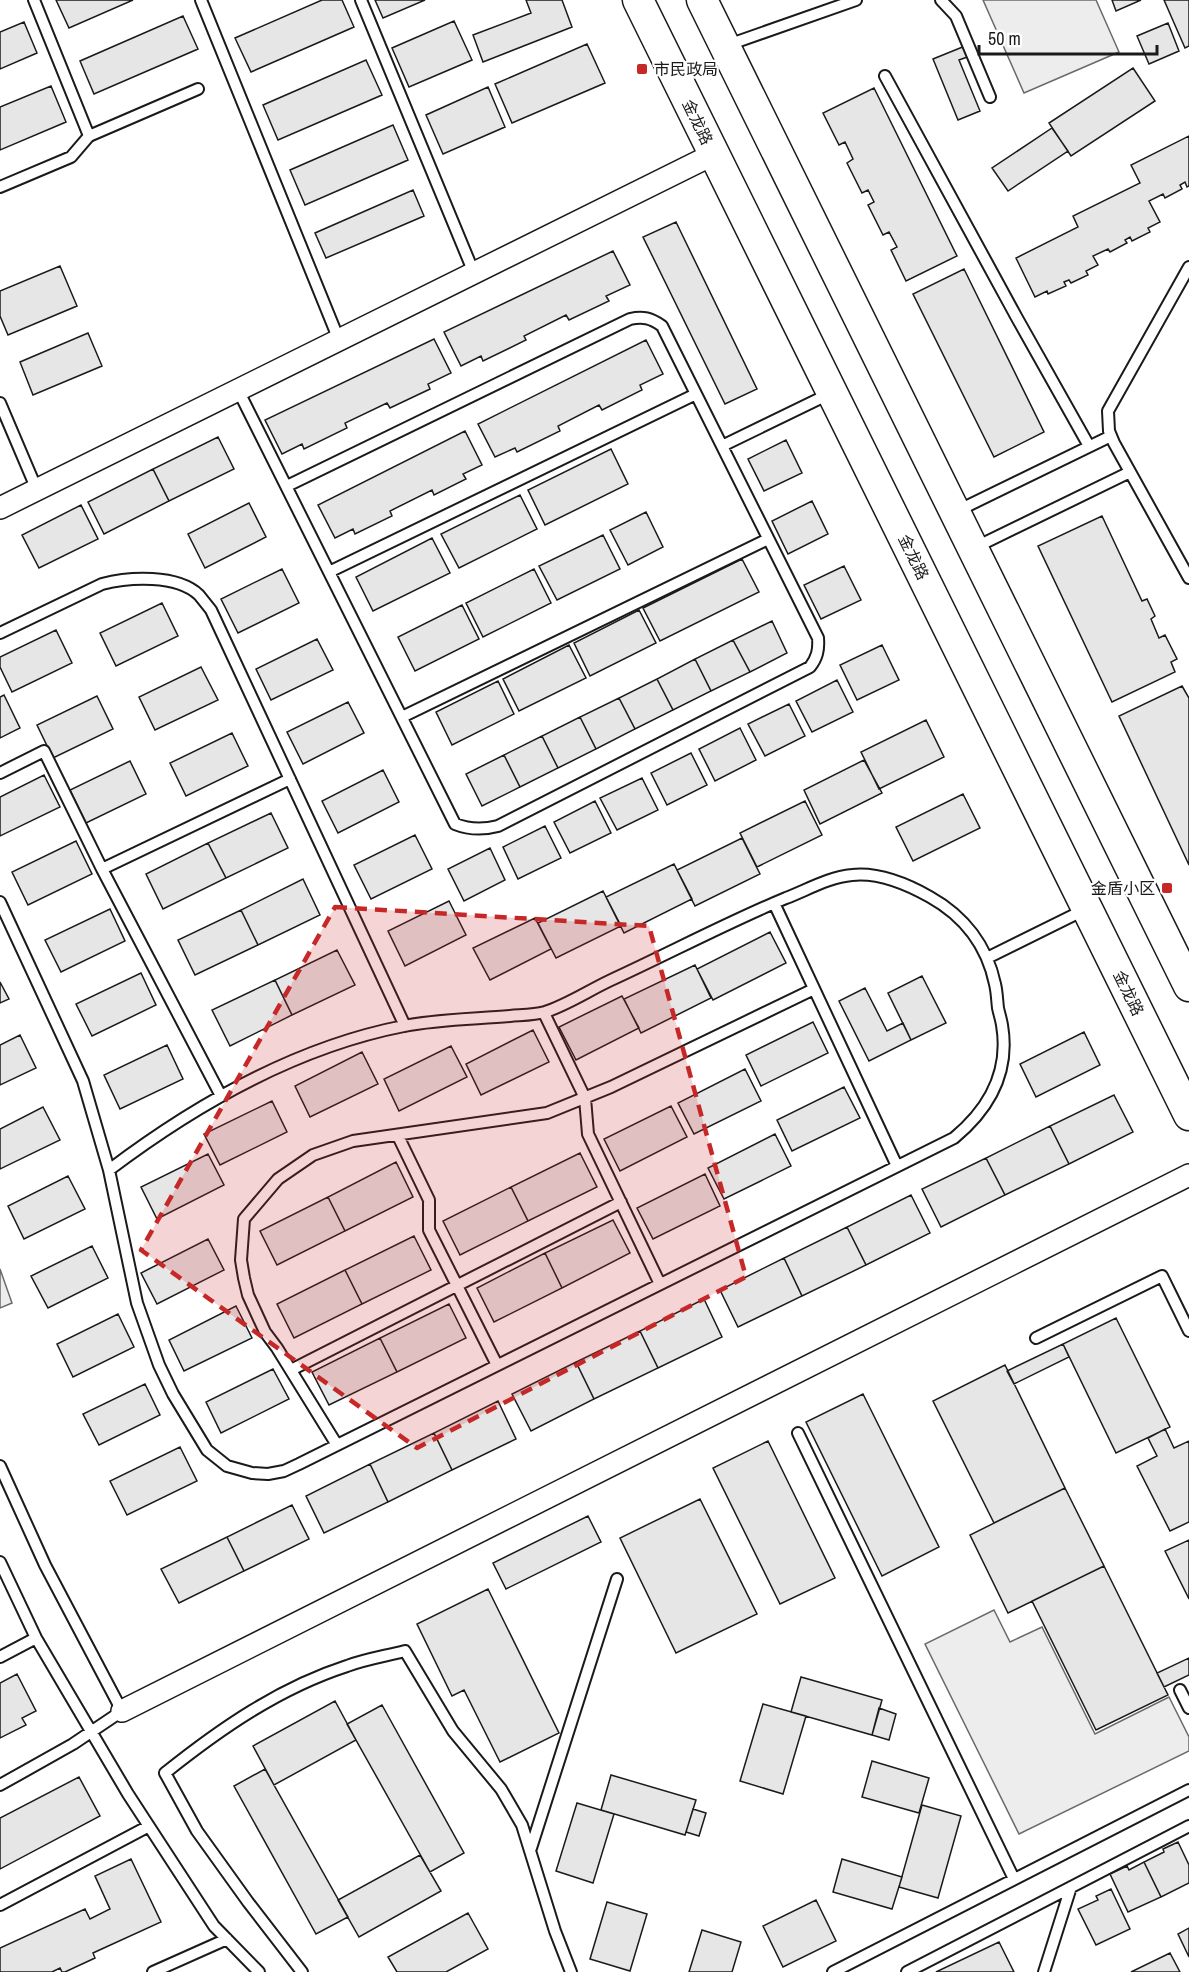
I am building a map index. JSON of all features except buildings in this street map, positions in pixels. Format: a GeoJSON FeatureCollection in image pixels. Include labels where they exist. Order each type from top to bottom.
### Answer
{"type":"FeatureCollection","features":[{"type":"Feature","properties":{"kind":"main road","name":"金龙路"},"geometry":{"type":"LineString","coordinates":[[638,0],[1189,1115]]}},
{"type":"Feature","properties":{"kind":"main road"},"geometry":{"type":"LineString","coordinates":[[702,0],[1189,986]]}},
{"type":"Feature","properties":{"kind":"street"},"geometry":{"type":"LineString","coordinates":[[0,508],[714,154]]}},
{"type":"Feature","properties":{"kind":"street"},"geometry":{"type":"LineString","coordinates":[[122,1711],[1189,1175]]}},
{"type":"Feature","properties":{"kind":"lane"},"geometry":{"type":"LineString","coordinates":[[34,0],[89,136]]}},
{"type":"Feature","properties":{"kind":"lane"},"geometry":{"type":"LineString","coordinates":[[201,0],[339,340]]}},
{"type":"Feature","properties":{"kind":"lane"},"geometry":{"type":"LineString","coordinates":[[361,0],[474,273]]}},
{"type":"Feature","properties":{"kind":"lane"},"geometry":{"type":"LineString","coordinates":[[725,46],[856,0]]}},
{"type":"Feature","properties":{"kind":"lane"},"geometry":{"type":"LineString","coordinates":[[941,0],[956,16],[990,97]]}},
{"type":"Feature","properties":{"kind":"lane"},"geometry":{"type":"LineString","coordinates":[[956,0],[956,16]]}},
{"type":"Feature","properties":{"kind":"lane"},"geometry":{"type":"LineString","coordinates":[[885,76],[1089,446]]}},
{"type":"Feature","properties":{"kind":"lane"},"geometry":{"type":"LineString","coordinates":[[0,187],[71,157],[89,136],[198,89]]}},
{"type":"Feature","properties":{"kind":"lane"},"geometry":{"type":"LineString","coordinates":[[1189,267],[1108,411],[1107,421],[1111,436],[1189,578]]}},
{"type":"Feature","properties":{"kind":"lane"},"geometry":{"type":"LineString","coordinates":[[238,390],[455,824],[471,829],[498,826],[810,667],[816,660],[818,638],[662,326],[653,320],[637,317],[630,319],[287,486]]}},
{"type":"Feature","properties":{"kind":"lane"},"geometry":{"type":"LineString","coordinates":[[722,446],[832,393]]}},
{"type":"Feature","properties":{"kind":"lane"},"geometry":{"type":"LineString","coordinates":[[329,572],[696,394]]}},
{"type":"Feature","properties":{"kind":"lane"},"geometry":{"type":"LineString","coordinates":[[0,403],[37,490]]}},
{"type":"Feature","properties":{"kind":"lane"},"geometry":{"type":"LineString","coordinates":[[955,512],[1111,436]]}},
{"type":"Feature","properties":{"kind":"lane"},"geometry":{"type":"LineString","coordinates":[[973,548],[1130,472]]}},
{"type":"Feature","properties":{"kind":"lane"},"geometry":{"type":"LineString","coordinates":[[402,717],[768,539]]}},
{"type":"Feature","properties":{"kind":"lane"},"geometry":{"type":"LineString","coordinates":[[0,633],[102,584],[120,580],[156,579],[171,582],[197,594],[211,610],[405,1026]]}},
{"type":"Feature","properties":{"kind":"lane"},"geometry":{"type":"LineString","coordinates":[[0,772],[44,751],[102,868],[221,1096]]}},
{"type":"Feature","properties":{"kind":"lane"},"geometry":{"type":"LineString","coordinates":[[102,868],[290,779]]}},
{"type":"Feature","properties":{"kind":"lane"},"geometry":{"type":"LineString","coordinates":[[0,902],[83,1081],[109,1170],[129,1270],[147,1334],[173,1394],[207,1450],[216,1458],[239,1471],[268,1474],[284,1471],[954,1138],[970,1125],[983,1109],[994,1090],[1003,1058],[1004,1041],[996,986],[987,958],[971,930],[944,905],[928,895],[883,877],[853,874],[838,877],[774,903],[544,1012],[405,1026],[357,1038],[310,1054],[265,1073],[182,1118],[109,1170]]}},
{"type":"Feature","properties":{"kind":"lane"},"geometry":{"type":"LineString","coordinates":[[774,903],[897,1166]]}},
{"type":"Feature","properties":{"kind":"lane"},"geometry":{"type":"LineString","coordinates":[[987,958],[1087,908]]}},
{"type":"Feature","properties":{"kind":"lane"},"geometry":{"type":"LineString","coordinates":[[337,1445],[265,1332],[248,1295],[241,1260],[244,1219],[254,1204],[278,1179],[313,1155],[353,1141],[547,1113],[611,1087],[814,989]]}},
{"type":"Feature","properties":{"kind":"lane"},"geometry":{"type":"LineString","coordinates":[[544,1012],[585,1098],[588,1134],[660,1284]]}},
{"type":"Feature","properties":{"kind":"lane"},"geometry":{"type":"LineString","coordinates":[[398,1136],[429,1200],[429,1230],[497,1365]]}},
{"type":"Feature","properties":{"kind":"lane"},"geometry":{"type":"LineString","coordinates":[[291,1370],[621,1202]]}},
{"type":"Feature","properties":{"kind":"lane"},"geometry":{"type":"LineString","coordinates":[[1036,1338],[1162,1276],[1189,1331]]}},
{"type":"Feature","properties":{"kind":"lane"},"geometry":{"type":"LineString","coordinates":[[798,1433],[1014,1879]]}},
{"type":"Feature","properties":{"kind":"lane"},"geometry":{"type":"LineString","coordinates":[[0,1466],[56,1586],[122,1711],[91,1733],[0,1785]]}},
{"type":"Feature","properties":{"kind":"lane"},"geometry":{"type":"LineString","coordinates":[[0,1562],[36,1638],[91,1733],[149,1826],[214,1926],[259,1972]]}},
{"type":"Feature","properties":{"kind":"lane"},"geometry":{"type":"LineString","coordinates":[[531,1848],[617,1580]]}},
{"type":"Feature","properties":{"kind":"lane"},"geometry":{"type":"LineString","coordinates":[[0,1657],[36,1638]]}},
{"type":"Feature","properties":{"kind":"lane"},"geometry":{"type":"LineString","coordinates":[[302,1972],[197,1831],[165,1773],[202,1744],[275,1697],[348,1665],[405,1651],[453,1731],[512,1806],[522,1825],[555,1931],[571,1972]]}},
{"type":"Feature","properties":{"kind":"lane"},"geometry":{"type":"LineString","coordinates":[[1180,1690],[1189,1708]]}},
{"type":"Feature","properties":{"kind":"lane"},"geometry":{"type":"LineString","coordinates":[[833,1972],[1189,1790]]}},
{"type":"Feature","properties":{"kind":"lane"},"geometry":{"type":"LineString","coordinates":[[0,1905],[149,1826]]}},
{"type":"Feature","properties":{"kind":"lane"},"geometry":{"type":"LineString","coordinates":[[907,1972],[1188,1828]]}},
{"type":"Feature","properties":{"kind":"lane"},"geometry":{"type":"LineString","coordinates":[[1044,1972],[1071,1887]]}},
{"type":"Feature","properties":{"kind":"lane"},"geometry":{"type":"LineString","coordinates":[[153,1972],[227,1939]]}},
{"type":"Feature","properties":{"kind":"highlighted area"},"geometry":{"type":"Polygon","coordinates":[[[335,907],[649,926],[746,1277],[417,1448],[141,1250],[335,907]]]}},
{"type":"Feature","properties":{"kind":"shaded area"},"geometry":{"type":"Polygon","coordinates":[[[983,0],[1096,0],[1119,52],[1024,93],[983,0]]]}},
{"type":"Feature","properties":{"kind":"shaded area"},"geometry":{"type":"Polygon","coordinates":[[[0,1269],[12,1303],[0,1308],[0,1269]]]}},
{"type":"Feature","properties":{"kind":"shaded area"},"geometry":{"type":"Polygon","coordinates":[[[994,1610],[1010,1642],[1042,1627],[1095,1734],[1169,1697],[1189,1737],[1189,1751],[1019,1834],[925,1644],[994,1610]]]}},
{"type":"Feature","properties":{"kind":"place","name":"市民政局"},"geometry":{"type":"Point","coordinates":[642,69]}},
{"type":"Feature","properties":{"kind":"place","name":"金盾小区"},"geometry":{"type":"Point","coordinates":[1167,888]}}]}
